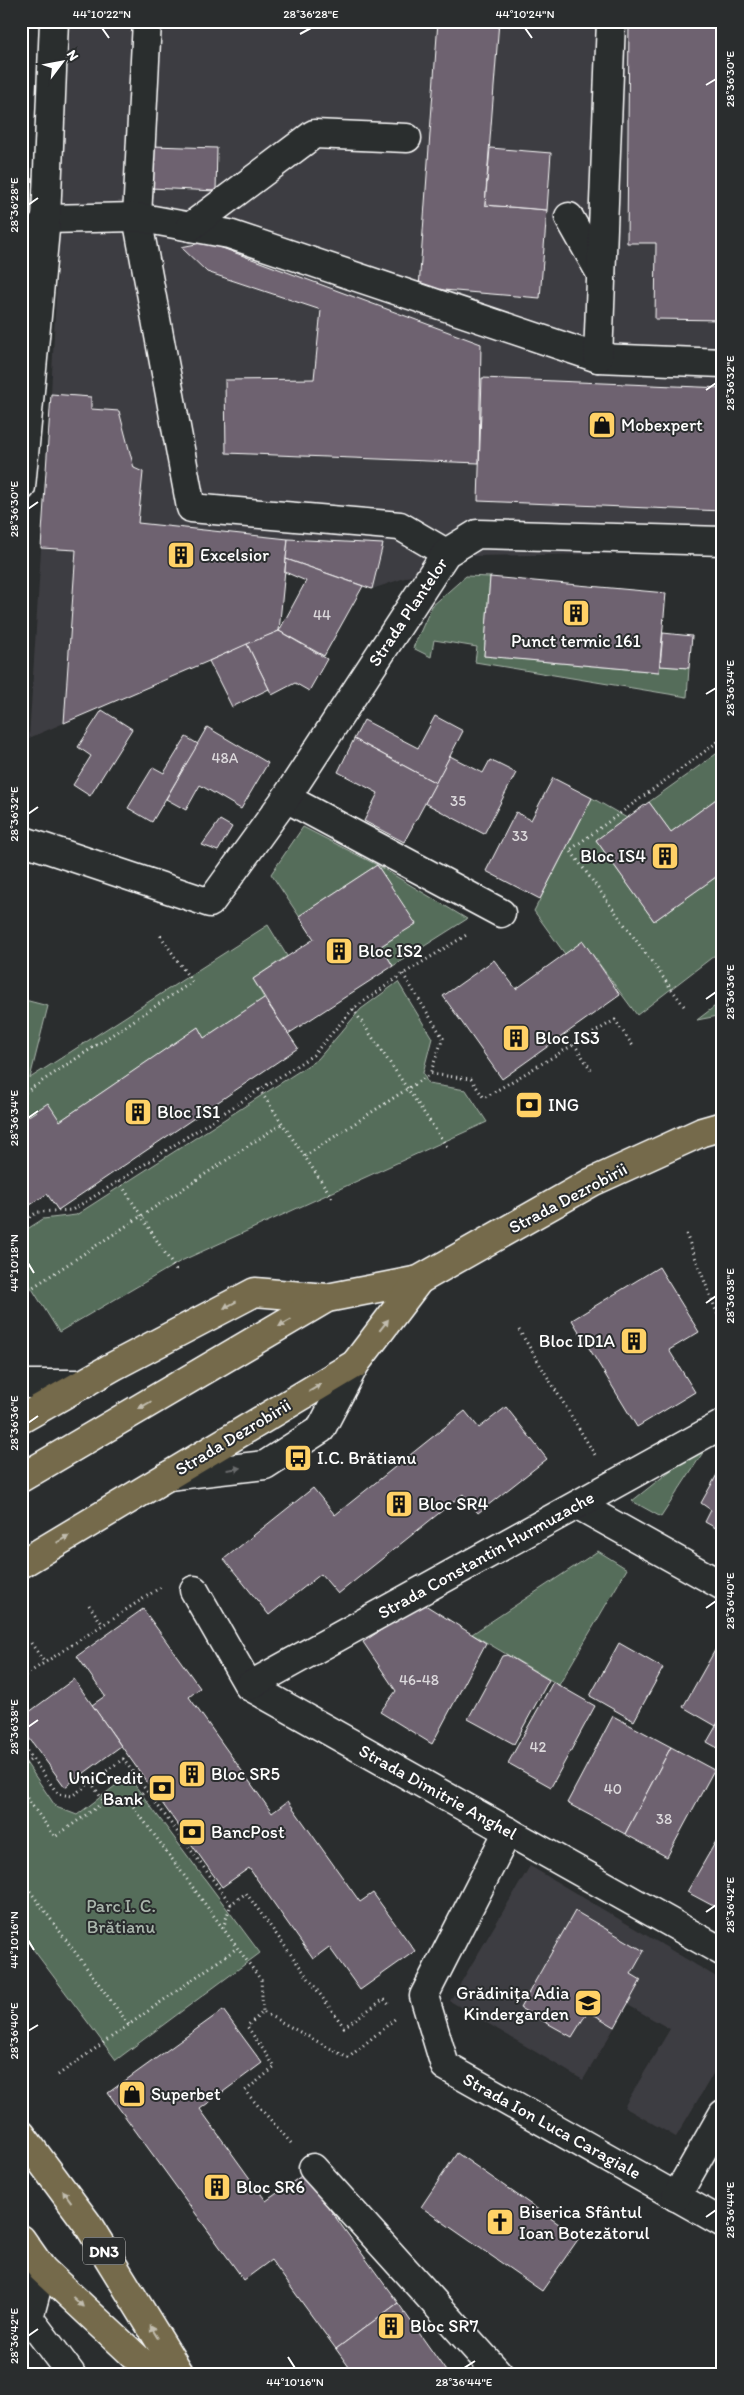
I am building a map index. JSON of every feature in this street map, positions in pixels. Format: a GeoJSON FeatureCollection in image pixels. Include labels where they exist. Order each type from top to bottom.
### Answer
{"type":"FeatureCollection","features":[{"type":"Feature","properties":{"kind":"main road","name":"Strada Dezrobirii"},"geometry":{"type":"LineString","coordinates":[[21,1478],[327,1298],[419,1280],[592,1182],[702,1132],[723,1126]]}},
{"type":"Feature","properties":{"kind":"main road","name":"Strada Dezrobirii"},"geometry":{"type":"LineString","coordinates":[[21,1564],[355,1364],[419,1280]]}},
{"type":"Feature","properties":{"kind":"main road"},"geometry":{"type":"LineString","coordinates":[[21,1420],[255,1292],[327,1298]]}},
{"type":"Feature","properties":{"kind":"main road","name":"DN3"},"geometry":{"type":"LineString","coordinates":[[21,2134],[86,2223],[180,2374]]}},
{"type":"Feature","properties":{"kind":"main road"},"geometry":{"type":"LineString","coordinates":[[21,2239],[32,2276],[154,2374]]}},
{"type":"Feature","properties":{"kind":"street"},"geometry":{"type":"LineString","coordinates":[[21,488],[46,219],[54,21]]}},
{"type":"Feature","properties":{"kind":"street"},"geometry":{"type":"LineString","coordinates":[[147,21],[137,217],[191,508],[400,526],[446,553]]}},
{"type":"Feature","properties":{"kind":"street"},"geometry":{"type":"LineString","coordinates":[[598,358],[611,21]]}},
{"type":"Feature","properties":{"kind":"street"},"geometry":{"type":"LineString","coordinates":[[190,227],[314,134],[407,138]]}},
{"type":"Feature","properties":{"kind":"street"},"geometry":{"type":"LineString","coordinates":[[46,219],[137,217],[229,234],[598,358],[723,363]]}},
{"type":"Feature","properties":{"kind":"street"},"geometry":{"type":"LineString","coordinates":[[569,217],[601,276]]}},
{"type":"Feature","properties":{"kind":"street"},"geometry":{"type":"LineString","coordinates":[[21,255],[46,219]]}},
{"type":"Feature","properties":{"kind":"street","name":"Strada Plantelor"},"geometry":{"type":"LineString","coordinates":[[21,840],[210,903],[286,798],[446,553],[477,534],[723,541]]}},
{"type":"Feature","properties":{"kind":"street"},"geometry":{"type":"LineString","coordinates":[[286,798],[501,913]]}},
{"type":"Feature","properties":{"kind":"street"},"geometry":{"type":"LineString","coordinates":[[168,1476],[265,1465],[321,1429],[355,1364]]}},
{"type":"Feature","properties":{"kind":"street"},"geometry":{"type":"LineString","coordinates":[[21,1384],[84,1384]]}},
{"type":"Feature","properties":{"kind":"street","name":"Strada Constantin Hurmuzache"},"geometry":{"type":"LineString","coordinates":[[250,1686],[723,1424]]}},
{"type":"Feature","properties":{"kind":"street"},"geometry":{"type":"LineString","coordinates":[[578,1505],[723,1586]]}},
{"type":"Feature","properties":{"kind":"street"},"geometry":{"type":"LineString","coordinates":[[194,1590],[250,1686]]}},
{"type":"Feature","properties":{"kind":"street","name":"Strada Dimitrie Anghel"},"geometry":{"type":"LineString","coordinates":[[250,1686],[723,1952]]}},
{"type":"Feature","properties":{"kind":"street"},"geometry":{"type":"LineString","coordinates":[[424,1996],[508,1831]]}},
{"type":"Feature","properties":{"kind":"street","name":"Strada Ion Luca Caragiale"},"geometry":{"type":"LineString","coordinates":[[424,1996],[445,2066],[723,2223]]}},
{"type":"Feature","properties":{"kind":"street"},"geometry":{"type":"LineString","coordinates":[[676,2197],[723,2114]]}},
{"type":"Feature","properties":{"kind":"street"},"geometry":{"type":"LineString","coordinates":[[313,2168],[499,2374]]}},
{"type":"Feature","properties":{"kind":"street"},"geometry":{"type":"LineString","coordinates":[[32,2276],[29,2318],[71,2374]]}},
{"type":"Feature","properties":{"kind":"path"},"geometry":{"type":"LineString","coordinates":[[684,1006],[570,850],[723,738]]}},
{"type":"Feature","properties":{"kind":"path"},"geometry":{"type":"LineString","coordinates":[[21,1222],[38,1212],[72,1210],[119,1181],[259,1088],[313,1055],[353,1009],[403,974],[501,913]]}},
{"type":"Feature","properties":{"kind":"path"},"geometry":{"type":"LineString","coordinates":[[21,1095],[192,982],[160,935]]}},
{"type":"Feature","properties":{"kind":"path"},"geometry":{"type":"LineString","coordinates":[[305,1156],[430,1074],[443,1038],[403,974]]}},
{"type":"Feature","properties":{"kind":"path"},"geometry":{"type":"LineString","coordinates":[[353,1009],[448,1148]]}},
{"type":"Feature","properties":{"kind":"path"},"geometry":{"type":"LineString","coordinates":[[430,1074],[471,1079],[484,1098],[615,1020],[633,1046]]}},
{"type":"Feature","properties":{"kind":"path"},"geometry":{"type":"LineString","coordinates":[[574,1044],[593,1072]]}},
{"type":"Feature","properties":{"kind":"path"},"geometry":{"type":"LineString","coordinates":[[259,1088],[334,1200]]}},
{"type":"Feature","properties":{"kind":"path"},"geometry":{"type":"LineString","coordinates":[[21,1289],[23,1294],[283,1123]]}},
{"type":"Feature","properties":{"kind":"path"},"geometry":{"type":"LineString","coordinates":[[119,1181],[177,1272]]}},
{"type":"Feature","properties":{"kind":"path"},"geometry":{"type":"LineString","coordinates":[[686,1234],[723,1328]]}},
{"type":"Feature","properties":{"kind":"path"},"geometry":{"type":"LineString","coordinates":[[519,1330],[614,1485]]}},
{"type":"Feature","properties":{"kind":"path"},"geometry":{"type":"LineString","coordinates":[[21,1678],[148,1595]]}},
{"type":"Feature","properties":{"kind":"path"},"geometry":{"type":"LineString","coordinates":[[89,1605],[103,1625]]}},
{"type":"Feature","properties":{"kind":"path"},"geometry":{"type":"LineString","coordinates":[[31,1643],[45,1663]]}},
{"type":"Feature","properties":{"kind":"path"},"geometry":{"type":"LineString","coordinates":[[21,1743],[58,1794],[72,1796],[123,1759],[231,1904]]}},
{"type":"Feature","properties":{"kind":"path"},"geometry":{"type":"LineString","coordinates":[[21,1766],[32,1759]]}},
{"type":"Feature","properties":{"kind":"path"},"geometry":{"type":"LineString","coordinates":[[90,1782],[104,1802]]}},
{"type":"Feature","properties":{"kind":"path"},"geometry":{"type":"LineString","coordinates":[[21,1790],[55,1836],[104,1802],[130,1802],[146,1790]]}},
{"type":"Feature","properties":{"kind":"path"},"geometry":{"type":"LineString","coordinates":[[130,1802],[261,1980],[263,2012]]}},
{"type":"Feature","properties":{"kind":"path"},"geometry":{"type":"LineString","coordinates":[[21,1879],[129,2025]]}},
{"type":"Feature","properties":{"kind":"path"},"geometry":{"type":"LineString","coordinates":[[223,1928],[231,1904],[246,1892],[344,2027],[384,1999]]}},
{"type":"Feature","properties":{"kind":"path"},"geometry":{"type":"LineString","coordinates":[[58,2075],[238,1948]]}},
{"type":"Feature","properties":{"kind":"path"},"geometry":{"type":"LineString","coordinates":[[263,2012],[348,2058],[424,1996]]}},
{"type":"Feature","properties":{"kind":"path"},"geometry":{"type":"LineString","coordinates":[[263,2012],[247,2026],[275,2067],[245,2090],[313,2168]]}},
{"type":"Feature","properties":{"kind":"shaded area"},"geometry":{"type":"Polygon","coordinates":[[[70,21],[723,21],[723,552],[470,556],[372,589],[287,559],[279,631],[29,738],[51,394],[70,21]]]}},
{"type":"Feature","properties":{"kind":"shaded area","name":"Grădinița Adia Kindergarden"},"geometry":{"type":"Polygon","coordinates":[[[530,1866],[723,1981],[723,2057],[676,2137],[624,2107],[670,2029],[628,2005],[583,2080],[450,2001],[530,1866]]]}},
{"type":"Feature","properties":{"kind":"green space"},"geometry":{"type":"Polygon","coordinates":[[[466,576],[490,577],[484,656],[659,672],[660,666],[689,668],[687,697],[475,662],[477,647],[434,640],[431,657],[413,648],[432,606],[466,576]]]}},
{"type":"Feature","properties":{"kind":"green space"},"geometry":{"type":"Polygon","coordinates":[[[723,749],[723,794],[671,832],[649,802],[723,749]]]}},
{"type":"Feature","properties":{"kind":"green space"},"geometry":{"type":"Polygon","coordinates":[[[592,798],[627,818],[596,840],[654,921],[723,872],[723,949],[637,1015],[583,942],[565,954],[534,911],[592,798]]]}},
{"type":"Feature","properties":{"kind":"green space"},"geometry":{"type":"Polygon","coordinates":[[[303,827],[377,865],[299,916],[271,874],[303,827]]]}},
{"type":"Feature","properties":{"kind":"green space"},"geometry":{"type":"Polygon","coordinates":[[[377,865],[467,919],[393,966],[381,946],[415,924],[377,865]]]}},
{"type":"Feature","properties":{"kind":"green space"},"geometry":{"type":"Polygon","coordinates":[[[268,925],[287,956],[253,979],[264,998],[204,1038],[197,1028],[60,1121],[21,1121],[21,999],[48,1006],[30,1078],[268,925]]]}},
{"type":"Feature","properties":{"kind":"green space"},"geometry":{"type":"Polygon","coordinates":[[[398,982],[432,1038],[423,1073],[428,1084],[466,1090],[487,1122],[181,1261],[59,1332],[21,1271],[21,1233],[43,1219],[76,1215],[318,1059],[361,1009],[398,982]]]}},
{"type":"Feature","properties":{"kind":"green space"},"geometry":{"type":"Polygon","coordinates":[[[723,1000],[723,1015],[697,1020],[723,1000]]]}},
{"type":"Feature","properties":{"kind":"green space"},"geometry":{"type":"Polygon","coordinates":[[[713,1437],[661,1517],[632,1501],[713,1437]]]}},
{"type":"Feature","properties":{"kind":"green space"},"geometry":{"type":"Polygon","coordinates":[[[598,1551],[627,1569],[559,1685],[472,1634],[598,1551]]]}},
{"type":"Feature","properties":{"kind":"green space","name":"Parc I. C. Brătianu"},"geometry":{"type":"Polygon","coordinates":[[[21,1755],[56,1807],[77,1815],[128,1776],[260,1953],[116,2060],[21,1933],[21,1755]]]}},
{"type":"Feature","properties":{"kind":"building"},"geometry":{"type":"Polygon","coordinates":[[[438,21],[499,21],[485,205],[547,210],[540,298],[419,288],[438,21]]]}},
{"type":"Feature","properties":{"kind":"building"},"geometry":{"type":"Polygon","coordinates":[[[629,21],[723,21],[723,320],[655,319],[656,243],[627,243],[629,21]]]}},
{"type":"Feature","properties":{"kind":"building"},"geometry":{"type":"Polygon","coordinates":[[[152,146],[217,148],[216,191],[150,188],[152,146]]]}},
{"type":"Feature","properties":{"kind":"building"},"geometry":{"type":"Polygon","coordinates":[[[490,148],[551,153],[547,210],[485,205],[490,148]]]}},
{"type":"Feature","properties":{"kind":"building"},"geometry":{"type":"Polygon","coordinates":[[[206,242],[481,344],[479,463],[226,453],[225,380],[314,379],[321,310],[207,272],[181,247],[206,242]]]}},
{"type":"Feature","properties":{"kind":"building","name":"Mobexpert"},"geometry":{"type":"Polygon","coordinates":[[[482,378],[723,388],[723,511],[478,501],[482,378]]]}},
{"type":"Feature","properties":{"kind":"building","name":"Excelsior"},"geometry":{"type":"Polygon","coordinates":[[[51,394],[91,397],[91,409],[119,411],[134,468],[143,472],[138,523],[288,539],[279,631],[64,723],[76,550],[41,548],[51,394]]]}},
{"type":"Feature","properties":{"kind":"building"},"geometry":{"type":"Polygon","coordinates":[[[288,539],[383,544],[372,589],[286,559],[288,539]]]}},
{"type":"Feature","properties":{"kind":"building"},"geometry":{"type":"Polygon","coordinates":[[[286,559],[363,586],[324,656],[279,631],[306,581],[285,572],[286,559]]]}},
{"type":"Feature","properties":{"kind":"building","name":"Punct termic 161"},"geometry":{"type":"Polygon","coordinates":[[[490,577],[666,593],[659,672],[484,656],[490,577]]]}},
{"type":"Feature","properties":{"kind":"building"},"geometry":{"type":"Polygon","coordinates":[[[279,631],[327,659],[309,691],[295,683],[272,695],[269,689],[247,644],[279,631]]]}},
{"type":"Feature","properties":{"kind":"building"},"geometry":{"type":"Polygon","coordinates":[[[663,633],[692,636],[689,668],[660,666],[663,633]]]}},
{"type":"Feature","properties":{"kind":"building"},"geometry":{"type":"Polygon","coordinates":[[[247,644],[269,689],[232,707],[209,661],[247,644]]]}},
{"type":"Feature","properties":{"kind":"building"},"geometry":{"type":"Polygon","coordinates":[[[102,710],[132,729],[90,796],[73,785],[91,756],[78,747],[102,710]]]}},
{"type":"Feature","properties":{"kind":"building"},"geometry":{"type":"Polygon","coordinates":[[[435,716],[463,731],[436,783],[354,739],[364,720],[418,748],[435,716]]]}},
{"type":"Feature","properties":{"kind":"building"},"geometry":{"type":"Polygon","coordinates":[[[207,727],[268,763],[241,809],[200,785],[186,810],[166,799],[207,727]]]}},
{"type":"Feature","properties":{"kind":"building"},"geometry":{"type":"Polygon","coordinates":[[[186,737],[198,744],[152,822],[128,808],[153,767],[164,773],[186,737]]]}},
{"type":"Feature","properties":{"kind":"building"},"geometry":{"type":"Polygon","coordinates":[[[354,739],[436,783],[404,842],[364,821],[378,793],[338,772],[354,739]]]}},
{"type":"Feature","properties":{"kind":"building"},"geometry":{"type":"Polygon","coordinates":[[[450,756],[483,773],[490,760],[516,773],[484,834],[425,803],[450,756]]]}},
{"type":"Feature","properties":{"kind":"building"},"geometry":{"type":"Polygon","coordinates":[[[553,778],[592,798],[540,899],[486,871],[516,812],[531,820],[553,778]]]}},
{"type":"Feature","properties":{"kind":"building","name":"Bloc IS4"},"geometry":{"type":"Polygon","coordinates":[[[723,794],[723,872],[654,921],[596,840],[649,802],[671,832],[723,794]]]}},
{"type":"Feature","properties":{"kind":"building"},"geometry":{"type":"Polygon","coordinates":[[[220,820],[232,827],[218,851],[202,845],[220,820]]]}},
{"type":"Feature","properties":{"kind":"building","name":"Bloc IS2"},"geometry":{"type":"Polygon","coordinates":[[[377,865],[416,924],[381,946],[393,966],[288,1034],[253,979],[314,939],[299,916],[377,865]]]}},
{"type":"Feature","properties":{"kind":"building","name":"Bloc IS3"},"geometry":{"type":"Polygon","coordinates":[[[583,941],[620,995],[502,1079],[443,996],[494,960],[516,989],[583,941]]]}},
{"type":"Feature","properties":{"kind":"building","name":"Bloc IS1"},"geometry":{"type":"Polygon","coordinates":[[[264,998],[298,1048],[58,1210],[47,1194],[21,1211],[21,1121],[48,1103],[60,1121],[198,1027],[204,1038],[264,998]]]}},
{"type":"Feature","properties":{"kind":"building","name":"Bloc ID1A"},"geometry":{"type":"Polygon","coordinates":[[[659,1267],[699,1332],[669,1350],[695,1392],[637,1427],[572,1320],[659,1267]]]}},
{"type":"Feature","properties":{"kind":"building","name":"Bloc SR4"},"geometry":{"type":"Polygon","coordinates":[[[506,1407],[547,1459],[478,1513],[463,1494],[338,1594],[321,1574],[269,1615],[224,1559],[313,1488],[335,1515],[465,1411],[479,1428],[506,1407]]]}},
{"type":"Feature","properties":{"kind":"building"},"geometry":{"type":"Polygon","coordinates":[[[723,1464],[723,1532],[705,1522],[711,1510],[701,1503],[723,1464]]]}},
{"type":"Feature","properties":{"kind":"building"},"geometry":{"type":"Polygon","coordinates":[[[422,1603],[486,1643],[432,1744],[380,1712],[396,1691],[363,1642],[422,1603]]]}},
{"type":"Feature","properties":{"kind":"building","name":"Bloc SR5"},"geometry":{"type":"Polygon","coordinates":[[[143,1609],[200,1688],[189,1697],[272,1813],[288,1801],[360,1902],[373,1893],[415,1951],[360,1990],[329,1947],[313,1959],[249,1868],[222,1887],[92,1705],[105,1696],[77,1656],[143,1609]]]}},
{"type":"Feature","properties":{"kind":"building"},"geometry":{"type":"Polygon","coordinates":[[[723,1636],[723,1714],[716,1726],[683,1707],[723,1636]]]}},
{"type":"Feature","properties":{"kind":"building"},"geometry":{"type":"Polygon","coordinates":[[[619,1643],[663,1668],[634,1721],[590,1696],[619,1643]]]}},
{"type":"Feature","properties":{"kind":"building"},"geometry":{"type":"Polygon","coordinates":[[[507,1655],[549,1680],[514,1744],[468,1719],[502,1656],[507,1655]]]}},
{"type":"Feature","properties":{"kind":"building"},"geometry":{"type":"Polygon","coordinates":[[[74,1679],[121,1746],[65,1787],[21,1727],[21,1718],[74,1679]]]}},
{"type":"Feature","properties":{"kind":"building"},"geometry":{"type":"Polygon","coordinates":[[[553,1682],[595,1706],[551,1787],[508,1763],[553,1682]]]}},
{"type":"Feature","properties":{"kind":"building"},"geometry":{"type":"Polygon","coordinates":[[[723,1714],[723,1751],[707,1742],[723,1714]]]}},
{"type":"Feature","properties":{"kind":"building"},"geometry":{"type":"Polygon","coordinates":[[[613,1716],[671,1747],[625,1834],[567,1803],[613,1716]]]}},
{"type":"Feature","properties":{"kind":"building"},"geometry":{"type":"Polygon","coordinates":[[[671,1747],[714,1770],[667,1857],[625,1834],[671,1747]]]}},
{"type":"Feature","properties":{"kind":"building"},"geometry":{"type":"Polygon","coordinates":[[[723,1829],[723,1898],[717,1908],[687,1892],[723,1829]]]}},
{"type":"Feature","properties":{"kind":"building"},"geometry":{"type":"Polygon","coordinates":[[[575,1911],[644,1951],[631,1974],[641,1980],[615,2027],[588,2011],[572,2037],[520,2008],[575,1911]]]}},
{"type":"Feature","properties":{"kind":"building","name":"Bloc SR6"},"geometry":{"type":"Polygon","coordinates":[[[223,2010],[262,2063],[200,2109],[266,2201],[304,2174],[398,2303],[336,2349],[271,2260],[244,2280],[108,2093],[223,2010]]]}},
{"type":"Feature","properties":{"kind":"building","name":"Biserica Sfântul Ioan Botezătorul"},"geometry":{"type":"Polygon","coordinates":[[[457,2153],[579,2238],[542,2291],[421,2207],[457,2153]]]}},
{"type":"Feature","properties":{"kind":"building","name":"Bloc SR7"},"geometry":{"type":"Polygon","coordinates":[[[398,2303],[448,2374],[354,2374],[336,2349],[398,2303]]]}},
{"type":"Feature","properties":{"kind":"place","name":"Mobexpert"},"geometry":{"type":"Point","coordinates":[602,425]}},
{"type":"Feature","properties":{"kind":"place","name":"Excelsior"},"geometry":{"type":"Point","coordinates":[181,555]}},
{"type":"Feature","properties":{"kind":"place","name":"Punct termic 161"},"geometry":{"type":"Point","coordinates":[576,613]}},
{"type":"Feature","properties":{"kind":"place","name":"Bloc IS4"},"geometry":{"type":"Point","coordinates":[665,856]}},
{"type":"Feature","properties":{"kind":"place","name":"Bloc IS2"},"geometry":{"type":"Point","coordinates":[339,951]}},
{"type":"Feature","properties":{"kind":"place","name":"Bloc IS3"},"geometry":{"type":"Point","coordinates":[516,1038]}},
{"type":"Feature","properties":{"kind":"place","name":"ING"},"geometry":{"type":"Point","coordinates":[529,1105]}},
{"type":"Feature","properties":{"kind":"place","name":"Bloc IS1"},"geometry":{"type":"Point","coordinates":[138,1112]}},
{"type":"Feature","properties":{"kind":"place","name":"Bloc ID1A"},"geometry":{"type":"Point","coordinates":[634,1341]}},
{"type":"Feature","properties":{"kind":"place","name":"I.C. Brătianu"},"geometry":{"type":"Point","coordinates":[298,1458]}},
{"type":"Feature","properties":{"kind":"place","name":"Bloc SR4"},"geometry":{"type":"Point","coordinates":[399,1504]}},
{"type":"Feature","properties":{"kind":"place","name":"Bloc SR5"},"geometry":{"type":"Point","coordinates":[192,1774]}},
{"type":"Feature","properties":{"kind":"place","name":"UniCredit Bank"},"geometry":{"type":"Point","coordinates":[162,1788]}},
{"type":"Feature","properties":{"kind":"place","name":"BancPost"},"geometry":{"type":"Point","coordinates":[192,1832]}},
{"type":"Feature","properties":{"kind":"place","name":"Grădinița Adia Kindergarden"},"geometry":{"type":"Point","coordinates":[588,2003]}},
{"type":"Feature","properties":{"kind":"place","name":"Superbet"},"geometry":{"type":"Point","coordinates":[132,2094]}},
{"type":"Feature","properties":{"kind":"place","name":"Bloc SR6"},"geometry":{"type":"Point","coordinates":[217,2187]}},
{"type":"Feature","properties":{"kind":"place","name":"Biserica Sfântul Ioan Botezătorul"},"geometry":{"type":"Point","coordinates":[500,2222]}},
{"type":"Feature","properties":{"kind":"place","name":"Bloc SR7"},"geometry":{"type":"Point","coordinates":[391,2326]}}]}
